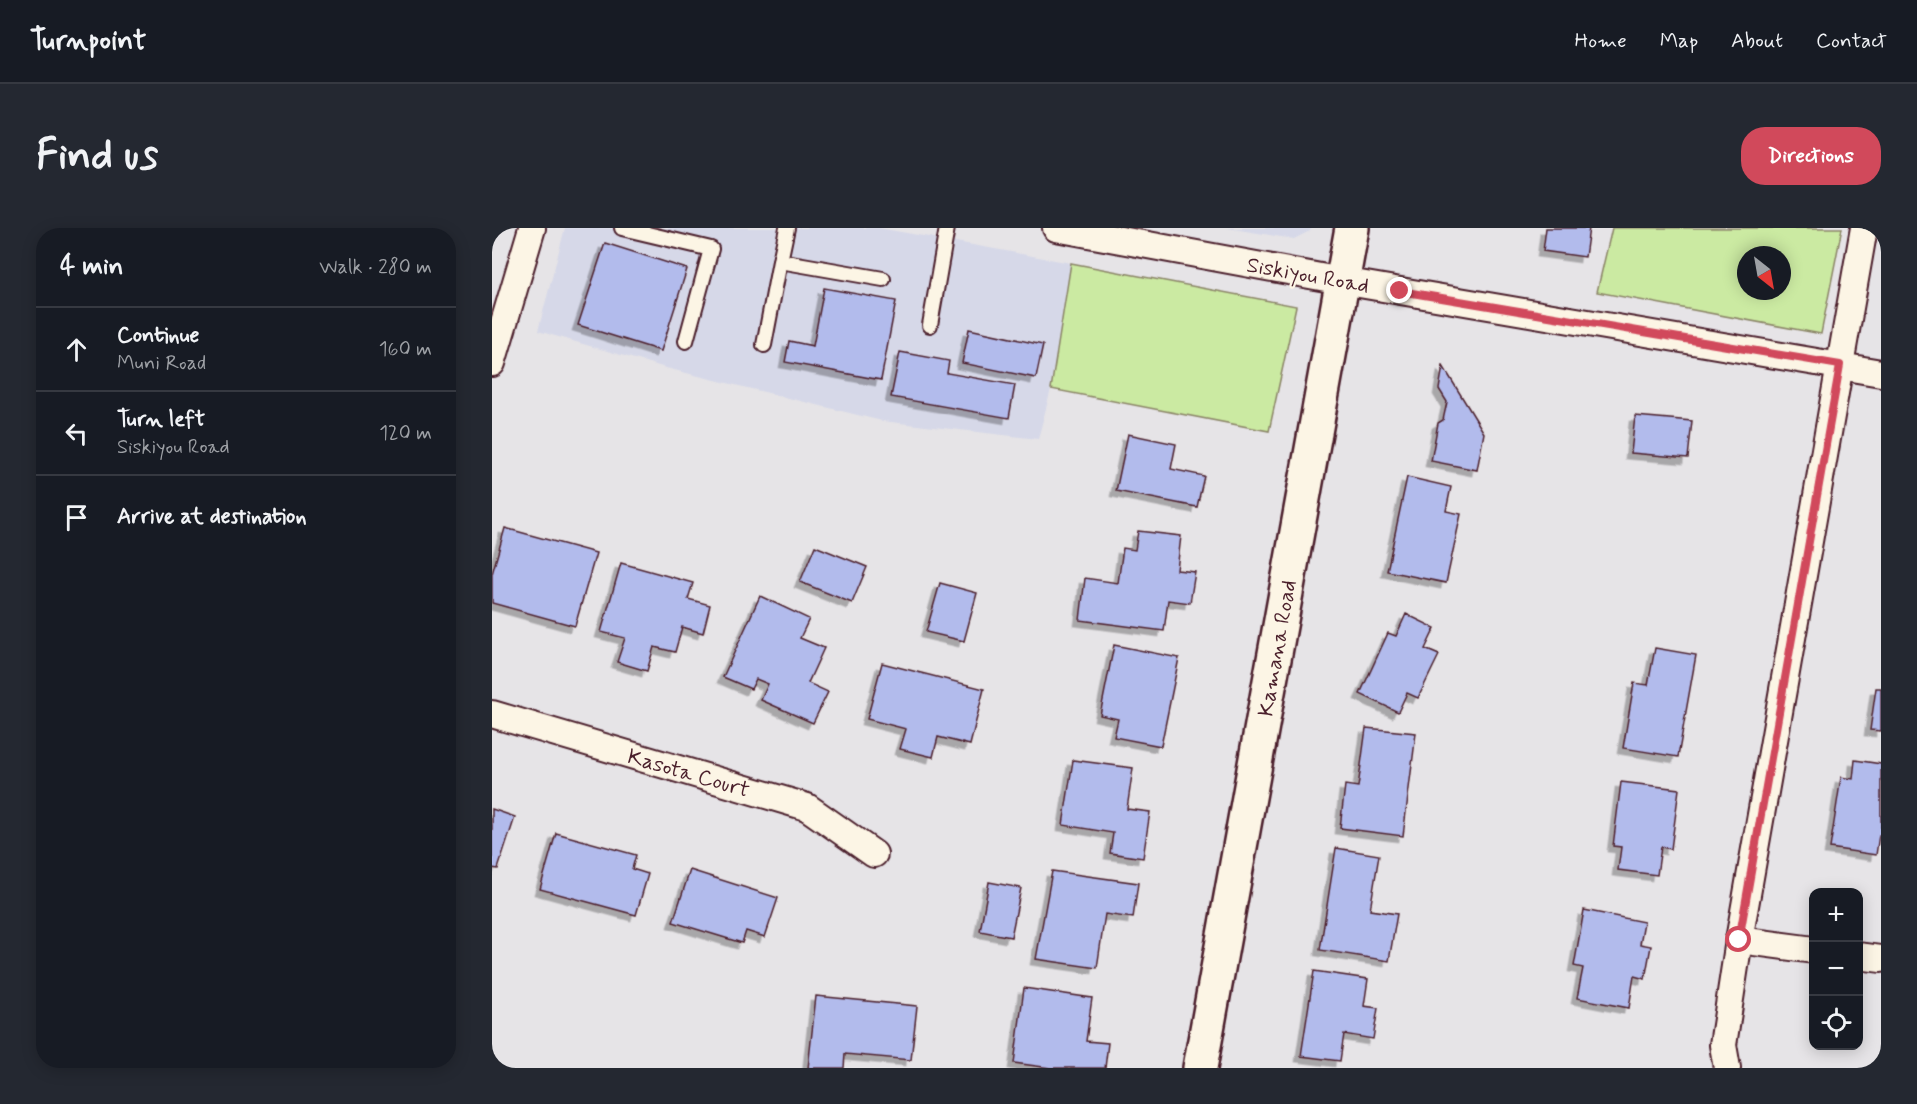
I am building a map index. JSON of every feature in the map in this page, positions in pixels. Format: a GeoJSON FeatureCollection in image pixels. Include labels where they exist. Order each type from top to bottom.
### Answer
{"type":"FeatureCollection","features":[{"type":"Feature","properties":{"kind":"street"},"geometry":{"type":"LineString","coordinates":[[492,363],[532,228]]}},
{"type":"Feature","properties":{"kind":"street","name":"Siskiyou Road"},"geometry":{"type":"LineString","coordinates":[[1056,228],[1342,281],[1881,373]]}},
{"type":"Feature","properties":{"kind":"street","name":"Kamana Road"},"geometry":{"type":"LineString","coordinates":[[1200,1068],[1352,228]]}},
{"type":"Feature","properties":{"kind":"street"},"geometry":{"type":"LineString","coordinates":[[1727,1068],[1723,1045],[1739,940],[1864,228]]}},
{"type":"Feature","properties":{"kind":"street","name":"Kasota Court"},"geometry":{"type":"LineString","coordinates":[[492,714],[807,807],[874,854]]}},
{"type":"Feature","properties":{"kind":"street"},"geometry":{"type":"LineString","coordinates":[[1739,940],[1809,949]]}},
{"type":"Feature","properties":{"kind":"street"},"geometry":{"type":"LineString","coordinates":[[1863,957],[1881,959]]}},
{"type":"Feature","properties":{"kind":"lane"},"geometry":{"type":"LineString","coordinates":[[622,228],[659,232],[711,249],[686,341]]}},
{"type":"Feature","properties":{"kind":"lane"},"geometry":{"type":"LineString","coordinates":[[764,345],[787,228]]}},
{"type":"Feature","properties":{"kind":"lane"},"geometry":{"type":"LineString","coordinates":[[930,325],[947,228]]}},
{"type":"Feature","properties":{"kind":"lane"},"geometry":{"type":"LineString","coordinates":[[780,261],[883,279]]}},
{"type":"Feature","properties":{"kind":"shaded area"},"geometry":{"type":"Polygon","coordinates":[[[565,228],[879,228],[1071,263],[1051,389],[1038,439],[882,421],[666,368],[538,331],[565,228]]]}},
{"type":"Feature","properties":{"kind":"shaded area"},"geometry":{"type":"Polygon","coordinates":[[[1227,228],[1311,228],[1310,231],[1294,239],[1227,228]]]}},
{"type":"Feature","properties":{"kind":"green space"},"geometry":{"type":"Polygon","coordinates":[[[1612,228],[1842,228],[1821,334],[1597,292],[1612,228]]]}},
{"type":"Feature","properties":{"kind":"green space"},"geometry":{"type":"Polygon","coordinates":[[[1071,263],[1296,306],[1269,431],[1051,389],[1071,263]]]}},
{"type":"Feature","properties":{"kind":"building"},"geometry":{"type":"Polygon","coordinates":[[[1546,228],[1589,228],[1585,257],[1543,251],[1546,228]]]}},
{"type":"Feature","properties":{"kind":"building"},"geometry":{"type":"Polygon","coordinates":[[[605,243],[687,269],[661,351],[578,325],[605,243]]]}},
{"type":"Feature","properties":{"kind":"building"},"geometry":{"type":"Polygon","coordinates":[[[824,288],[896,301],[881,380],[785,362],[789,341],[813,346],[824,288]]]}},
{"type":"Feature","properties":{"kind":"building"},"geometry":{"type":"Polygon","coordinates":[[[969,329],[1043,345],[1036,378],[962,363],[969,329]]]}},
{"type":"Feature","properties":{"kind":"building"},"geometry":{"type":"Polygon","coordinates":[[[900,352],[949,361],[947,373],[1015,385],[1009,418],[891,397],[900,352]]]}},
{"type":"Feature","properties":{"kind":"building"},"geometry":{"type":"Polygon","coordinates":[[[1443,366],[1484,433],[1477,470],[1431,461],[1438,423],[1443,420],[1447,402],[1439,389],[1443,366]]]}},
{"type":"Feature","properties":{"kind":"building"},"geometry":{"type":"Polygon","coordinates":[[[1635,416],[1692,421],[1688,458],[1631,453],[1635,416]]]}},
{"type":"Feature","properties":{"kind":"building"},"geometry":{"type":"Polygon","coordinates":[[[1128,434],[1176,444],[1171,469],[1204,476],[1197,507],[1116,491],[1128,434]]]}},
{"type":"Feature","properties":{"kind":"building"},"geometry":{"type":"Polygon","coordinates":[[[1407,477],[1451,487],[1446,511],[1461,514],[1446,583],[1387,571],[1407,477]]]}},
{"type":"Feature","properties":{"kind":"building"},"geometry":{"type":"Polygon","coordinates":[[[505,528],[596,553],[575,626],[492,603],[492,574],[505,528]]]}},
{"type":"Feature","properties":{"kind":"building"},"geometry":{"type":"Polygon","coordinates":[[[1138,531],[1181,536],[1177,570],[1195,572],[1190,603],[1168,600],[1164,631],[1080,620],[1085,578],[1118,583],[1123,548],[1135,550],[1138,531]]]}},
{"type":"Feature","properties":{"kind":"building"},"geometry":{"type":"Polygon","coordinates":[[[815,546],[867,567],[852,603],[800,582],[815,546]]]}},
{"type":"Feature","properties":{"kind":"building"},"geometry":{"type":"Polygon","coordinates":[[[621,563],[693,583],[688,599],[710,605],[703,633],[682,627],[675,652],[654,647],[647,671],[617,662],[625,638],[601,632],[621,563]]]}},
{"type":"Feature","properties":{"kind":"building"},"geometry":{"type":"Polygon","coordinates":[[[940,583],[977,593],[964,641],[926,632],[940,583]]]}},
{"type":"Feature","properties":{"kind":"building"},"geometry":{"type":"Polygon","coordinates":[[[760,596],[809,619],[800,638],[824,648],[808,683],[828,692],[813,723],[761,700],[768,684],[756,679],[751,689],[723,677],[760,596]]]}},
{"type":"Feature","properties":{"kind":"building"},"geometry":{"type":"Polygon","coordinates":[[[1406,614],[1435,628],[1425,649],[1439,655],[1418,698],[1407,693],[1398,712],[1360,694],[1388,633],[1396,636],[1406,614]]]}},
{"type":"Feature","properties":{"kind":"building"},"geometry":{"type":"Polygon","coordinates":[[[1114,645],[1179,658],[1161,746],[1114,737],[1118,719],[1100,715],[1114,645]]]}},
{"type":"Feature","properties":{"kind":"building"},"geometry":{"type":"Polygon","coordinates":[[[1655,648],[1696,655],[1678,757],[1623,748],[1634,683],[1648,685],[1655,648]]]}},
{"type":"Feature","properties":{"kind":"building"},"geometry":{"type":"Polygon","coordinates":[[[882,663],[984,689],[970,745],[938,737],[933,757],[900,749],[906,729],[867,719],[882,663]]]}},
{"type":"Feature","properties":{"kind":"building"},"geometry":{"type":"Polygon","coordinates":[[[1876,688],[1881,688],[1881,731],[1870,730],[1876,688]]]}},
{"type":"Feature","properties":{"kind":"building"},"geometry":{"type":"Polygon","coordinates":[[[1366,728],[1416,733],[1403,836],[1340,828],[1345,785],[1358,787],[1366,728]]]}},
{"type":"Feature","properties":{"kind":"building"},"geometry":{"type":"Polygon","coordinates":[[[1073,760],[1133,768],[1127,809],[1150,812],[1143,858],[1110,853],[1113,833],[1063,825],[1073,760]]]}},
{"type":"Feature","properties":{"kind":"building"},"geometry":{"type":"Polygon","coordinates":[[[1855,760],[1881,764],[1881,835],[1879,835],[1876,855],[1830,848],[1841,777],[1853,779],[1855,760]]]}},
{"type":"Feature","properties":{"kind":"building"},"geometry":{"type":"Polygon","coordinates":[[[1621,782],[1679,789],[1671,849],[1661,847],[1657,875],[1618,870],[1621,847],[1613,846],[1621,782]]]}},
{"type":"Feature","properties":{"kind":"building"},"geometry":{"type":"Polygon","coordinates":[[[492,809],[515,817],[498,869],[492,868],[492,809]]]}},
{"type":"Feature","properties":{"kind":"building"},"geometry":{"type":"Polygon","coordinates":[[[556,833],[636,855],[632,869],[648,874],[636,915],[540,889],[556,833]]]}},
{"type":"Feature","properties":{"kind":"building"},"geometry":{"type":"Polygon","coordinates":[[[1336,848],[1379,855],[1370,910],[1397,914],[1389,961],[1320,950],[1336,848]]]}},
{"type":"Feature","properties":{"kind":"building"},"geometry":{"type":"Polygon","coordinates":[[[690,870],[778,898],[765,937],[746,931],[742,943],[673,922],[690,870]]]}},
{"type":"Feature","properties":{"kind":"building"},"geometry":{"type":"Polygon","coordinates":[[[1052,871],[1138,883],[1133,918],[1105,914],[1097,968],[1036,959],[1052,871]]]}},
{"type":"Feature","properties":{"kind":"building"},"geometry":{"type":"Polygon","coordinates":[[[989,882],[1021,888],[1011,937],[980,931],[989,882]]]}},
{"type":"Feature","properties":{"kind":"building"},"geometry":{"type":"Polygon","coordinates":[[[1584,910],[1644,922],[1640,944],[1651,946],[1645,979],[1634,976],[1629,1008],[1577,998],[1583,968],[1574,966],[1584,910]]]}},
{"type":"Feature","properties":{"kind":"building"},"geometry":{"type":"Polygon","coordinates":[[[1314,971],[1368,979],[1364,1006],[1378,1008],[1373,1039],[1344,1034],[1340,1061],[1301,1056],[1314,971]]]}},
{"type":"Feature","properties":{"kind":"building"},"geometry":{"type":"Polygon","coordinates":[[[1024,988],[1092,998],[1086,1041],[1108,1043],[1105,1068],[1051,1068],[1014,1063],[1024,988]]]}},
{"type":"Feature","properties":{"kind":"building"},"geometry":{"type":"Polygon","coordinates":[[[816,996],[917,1006],[911,1060],[845,1054],[844,1068],[808,1068],[816,996]]]}},
{"type":"Feature","properties":{"kind":"route"},"geometry":{"type":"LineString","coordinates":[[1400,291],[1840,365],[1739,940]]}}]}
